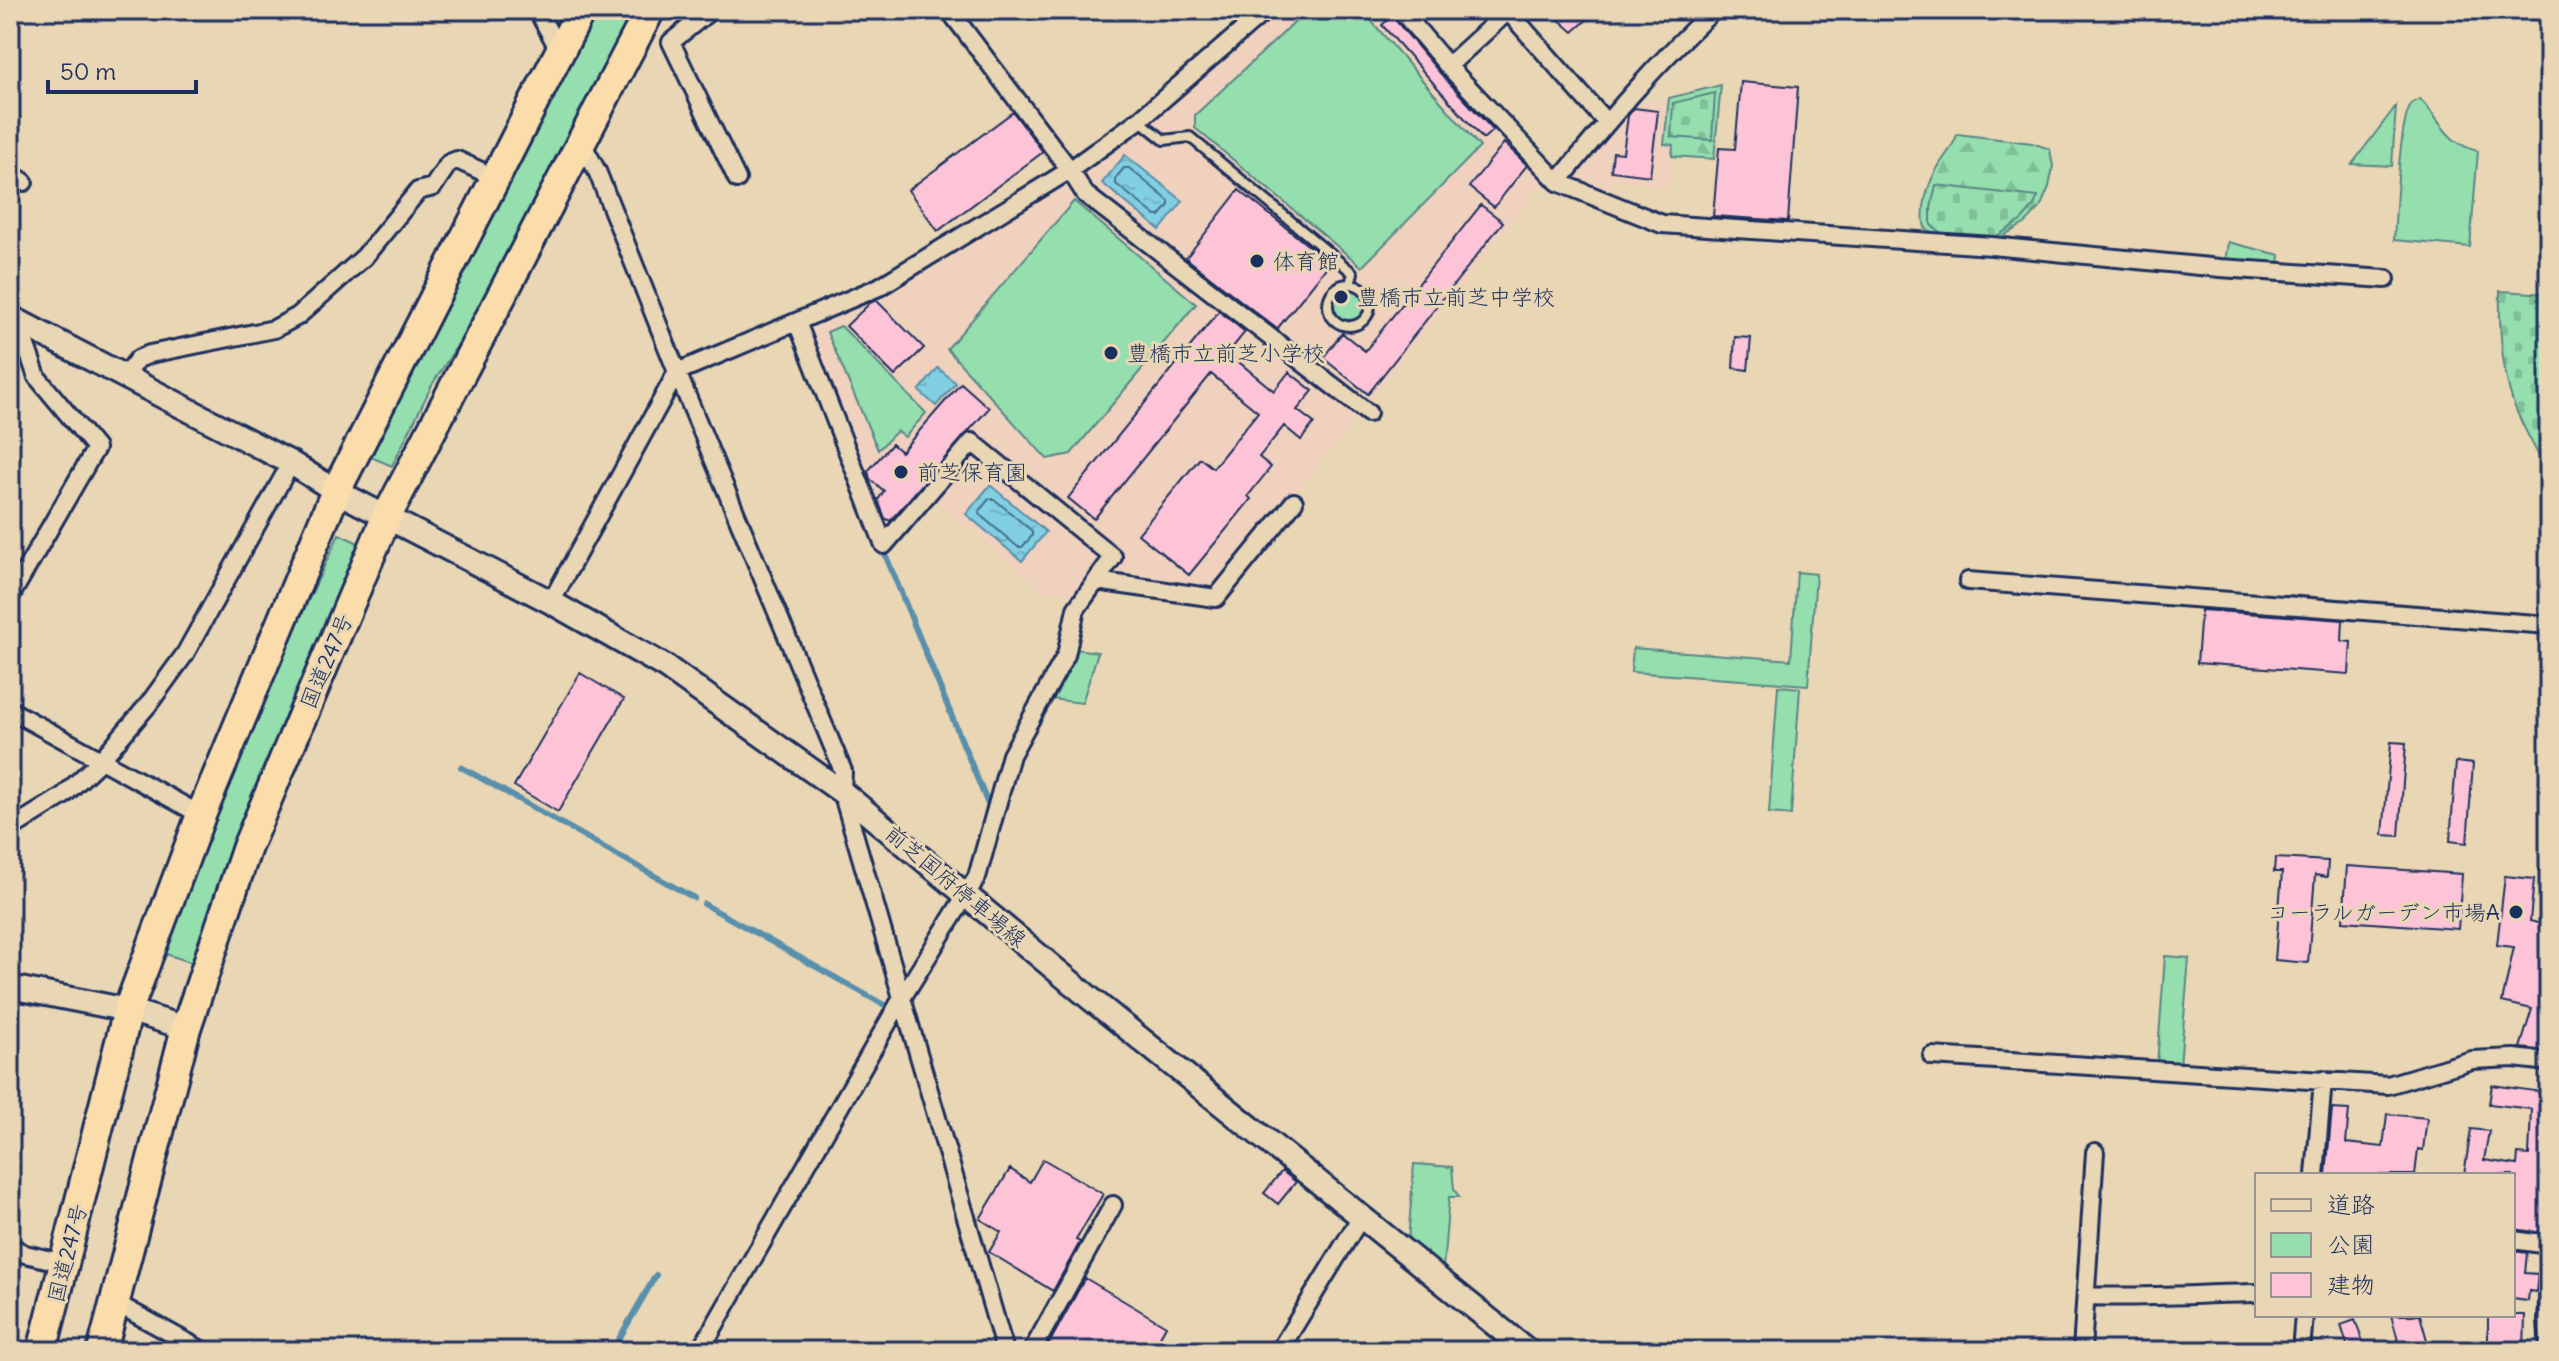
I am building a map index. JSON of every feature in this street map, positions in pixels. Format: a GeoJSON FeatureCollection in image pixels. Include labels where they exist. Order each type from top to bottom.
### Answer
{"type":"FeatureCollection","features":[{"type":"Feature","properties":{"kind":"highway","name":"国道247号"},"geometry":{"type":"LineString","coordinates":[[42,1351],[128,1010],[201,815],[336,491],[581,10]]}},
{"type":"Feature","properties":{"kind":"highway","name":"国道247号"},"geometry":{"type":"LineString","coordinates":[[102,1351],[186,1028],[247,847],[386,518],[650,10]]}},
{"type":"Feature","properties":{"kind":"main road","name":"前芝国府停車場線"},"geometry":{"type":"LineString","coordinates":[[14,318],[291,463],[386,518],[551,602],[666,667],[842,792],[1528,1351]]}},
{"type":"Feature","properties":{"kind":"main road"},"geometry":{"type":"LineString","coordinates":[[10,987],[128,1010],[186,1028]]}},
{"type":"Feature","properties":{"kind":"street"},"geometry":{"type":"LineString","coordinates":[[537,10],[559,50]]}},
{"type":"Feature","properties":{"kind":"street"},"geometry":{"type":"LineString","coordinates":[[711,10],[671,42],[737,179]]}},
{"type":"Feature","properties":{"kind":"street"},"geometry":{"type":"LineString","coordinates":[[949,10],[1085,194],[1368,413]]}},
{"type":"Feature","properties":{"kind":"street"},"geometry":{"type":"LineString","coordinates":[[551,602],[677,372],[879,287],[1070,170],[1139,120],[1266,10]]}},
{"type":"Feature","properties":{"kind":"street"},"geometry":{"type":"LineString","coordinates":[[1401,10],[1448,66],[1558,182],[1662,224],[1987,246],[2220,268],[2386,279]]}},
{"type":"Feature","properties":{"kind":"street"},"geometry":{"type":"LineString","coordinates":[[1558,182],[1671,48],[1714,10]]}},
{"type":"Feature","properties":{"kind":"street"},"geometry":{"type":"LineString","coordinates":[[1448,66],[1508,11],[1606,122]]}},
{"type":"Feature","properties":{"kind":"street"},"geometry":{"type":"LineString","coordinates":[[582,143],[597,171],[843,771],[842,792],[1005,1351]]}},
{"type":"Feature","properties":{"kind":"street"},"geometry":{"type":"LineString","coordinates":[[124,377],[138,359],[150,354],[274,329],[298,316],[364,257],[418,191],[433,187],[449,163],[457,160],[494,177]]}},
{"type":"Feature","properties":{"kind":"street"},"geometry":{"type":"LineString","coordinates":[[10,597],[96,448],[37,377],[14,318]]}},
{"type":"Feature","properties":{"kind":"street"},"geometry":{"type":"LineString","coordinates":[[700,1351],[902,998],[977,877],[1011,755],[1066,655],[1076,609],[1113,557],[972,442],[884,545],[797,322]]}},
{"type":"Feature","properties":{"kind":"street"},"geometry":{"type":"LineString","coordinates":[[10,829],[63,796],[100,761],[148,705],[185,654],[291,463]]}},
{"type":"Feature","properties":{"kind":"street"},"geometry":{"type":"LineString","coordinates":[[1096,581],[1216,598],[1294,502]]}},
{"type":"Feature","properties":{"kind":"street"},"geometry":{"type":"LineString","coordinates":[[1968,581],[2549,625]]}},
{"type":"Feature","properties":{"kind":"street"},"geometry":{"type":"LineString","coordinates":[[10,710],[201,815]]}},
{"type":"Feature","properties":{"kind":"street"},"geometry":{"type":"LineString","coordinates":[[1932,1056],[2388,1085],[2472,1060],[2514,1058],[2549,1062]]}},
{"type":"Feature","properties":{"kind":"street"},"geometry":{"type":"LineString","coordinates":[[2315,1173],[2323,1080]]}},
{"type":"Feature","properties":{"kind":"street"},"geometry":{"type":"LineString","coordinates":[[2082,1351],[2095,1152]]}},
{"type":"Feature","properties":{"kind":"street"},"geometry":{"type":"LineString","coordinates":[[1032,1351],[1113,1205]]}},
{"type":"Feature","properties":{"kind":"street"},"geometry":{"type":"LineString","coordinates":[[1279,1351],[1361,1217]]}},
{"type":"Feature","properties":{"kind":"street"},"geometry":{"type":"LineString","coordinates":[[2515,1240],[2549,1245]]}},
{"type":"Feature","properties":{"kind":"street"},"geometry":{"type":"LineString","coordinates":[[10,1246],[25,1254],[64,1263]]}},
{"type":"Feature","properties":{"kind":"street"},"geometry":{"type":"LineString","coordinates":[[2549,1288],[2549,1345]]}},
{"type":"Feature","properties":{"kind":"street"},"geometry":{"type":"LineString","coordinates":[[2087,1296],[2255,1293]]}},
{"type":"Feature","properties":{"kind":"street"},"geometry":{"type":"LineString","coordinates":[[114,1302],[203,1351]]}},
{"type":"Feature","properties":{"kind":"street"},"geometry":{"type":"LineString","coordinates":[[2301,1351],[2304,1317]]}},
{"type":"Feature","properties":{"kind":"lane"},"geometry":{"type":"LineString","coordinates":[[1139,120],[1164,140],[1190,137],[1353,273],[1350,284]]}},
{"type":"Feature","properties":{"kind":"lane"},"geometry":{"type":"LineString","coordinates":[[1350,284],[1365,293],[1370,305],[1363,320],[1346,326],[1331,316],[1328,305],[1335,290],[1350,284]]}},
{"type":"Feature","properties":{"kind":"shaded area","name":"豊橋市立前芝中学校"},"geometry":{"type":"Polygon","coordinates":[[[1277,10],[1398,10],[1544,182],[1366,405],[1094,189],[1078,173],[1166,106],[1277,10]]]}},
{"type":"Feature","properties":{"kind":"shaded area"},"geometry":{"type":"Polygon","coordinates":[[[1667,98],[1663,145],[1672,146],[1667,190],[1614,177],[1604,197],[1565,181],[1624,108],[1667,98]]]}},
{"type":"Feature","properties":{"kind":"shaded area","name":"豊橋市立前芝小学校"},"geometry":{"type":"Polygon","coordinates":[[[1069,180],[1361,414],[1212,593],[1095,576],[1075,601],[1059,591],[1051,596],[932,498],[974,435],[995,411],[880,295],[1069,180]]]}},
{"type":"Feature","properties":{"kind":"shaded area","name":"前芝保育園"},"geometry":{"type":"Polygon","coordinates":[[[878,296],[993,410],[886,534],[808,329],[878,296]]]}},
{"type":"Feature","properties":{"kind":"green space"},"geometry":{"type":"Polygon","coordinates":[[[593,10],[637,10],[474,319],[432,385],[392,466],[366,455],[593,10]]]}},
{"type":"Feature","properties":{"kind":"green space"},"geometry":{"type":"Polygon","coordinates":[[[1308,10],[1362,10],[1480,147],[1362,267],[1195,128],[1195,115],[1308,10]]]}},
{"type":"Feature","properties":{"kind":"green space"},"geometry":{"type":"Polygon","coordinates":[[[1721,85],[1714,159],[1672,156],[1673,145],[1664,144],[1669,98],[1721,85]]]}},
{"type":"Feature","properties":{"kind":"green space"},"geometry":{"type":"Polygon","coordinates":[[[1715,93],[1712,140],[1671,137],[1673,103],[1715,93]]]}},
{"type":"Feature","properties":{"kind":"green space"},"geometry":{"type":"Polygon","coordinates":[[[2420,99],[2451,136],[2478,151],[2470,247],[2394,240],[2403,132],[2410,107],[2420,99]]]}},
{"type":"Feature","properties":{"kind":"green space"},"geometry":{"type":"Polygon","coordinates":[[[2396,106],[2392,166],[2352,164],[2396,106]]]}},
{"type":"Feature","properties":{"kind":"green space"},"geometry":{"type":"Polygon","coordinates":[[[1957,134],[2032,143],[2050,149],[2053,167],[2040,208],[2026,223],[1992,242],[1941,238],[1925,228],[1924,205],[1928,189],[1957,134]]]}},
{"type":"Feature","properties":{"kind":"green space"},"geometry":{"type":"Polygon","coordinates":[[[1936,185],[2038,197],[2022,220],[1992,239],[1945,236],[1931,225],[1936,185]]]}},
{"type":"Feature","properties":{"kind":"green space"},"geometry":{"type":"Polygon","coordinates":[[[1074,201],[1196,304],[1071,454],[1047,459],[947,349],[1074,201]]]}},
{"type":"Feature","properties":{"kind":"green space"},"geometry":{"type":"Polygon","coordinates":[[[2228,242],[2280,255],[2279,265],[2225,262],[2228,242]]]}},
{"type":"Feature","properties":{"kind":"green space"},"geometry":{"type":"Polygon","coordinates":[[[1349,289],[1360,294],[1365,305],[1360,316],[1349,321],[1338,316],[1333,305],[1338,294],[1349,289]]]}},
{"type":"Feature","properties":{"kind":"green space"},"geometry":{"type":"Polygon","coordinates":[[[2500,291],[2549,294],[2549,475],[2521,421],[2509,388],[2502,347],[2500,291]]]}},
{"type":"Feature","properties":{"kind":"green space"},"geometry":{"type":"Polygon","coordinates":[[[841,326],[926,413],[905,437],[897,431],[878,450],[827,332],[841,326]]]}},
{"type":"Feature","properties":{"kind":"green space"},"geometry":{"type":"Polygon","coordinates":[[[339,534],[365,546],[193,963],[166,954],[241,738],[339,534]]]}},
{"type":"Feature","properties":{"kind":"green space"},"geometry":{"type":"Polygon","coordinates":[[[1797,572],[1816,574],[1808,685],[1631,672],[1633,648],[1791,660],[1797,572]]]}},
{"type":"Feature","properties":{"kind":"green space"},"geometry":{"type":"Polygon","coordinates":[[[1074,649],[1098,652],[1082,703],[1051,699],[1074,649]]]}},
{"type":"Feature","properties":{"kind":"green space"},"geometry":{"type":"Polygon","coordinates":[[[1778,686],[1800,688],[1791,815],[1769,813],[1778,686]]]}},
{"type":"Feature","properties":{"kind":"green space"},"geometry":{"type":"Polygon","coordinates":[[[2165,956],[2189,958],[2180,1066],[2157,1065],[2165,956]]]}},
{"type":"Feature","properties":{"kind":"green space"},"geometry":{"type":"Polygon","coordinates":[[[1414,1164],[1452,1167],[1454,1189],[1459,1197],[1449,1197],[1443,1268],[1408,1241],[1414,1164]]]}},
{"type":"Feature","properties":{"kind":"water"},"geometry":{"type":"Polygon","coordinates":[[[1125,155],[1183,201],[1160,230],[1102,183],[1125,155]]]}},
{"type":"Feature","properties":{"kind":"water"},"geometry":{"type":"Polygon","coordinates":[[[938,368],[956,383],[936,406],[919,391],[938,368]]]}},
{"type":"Feature","properties":{"kind":"water"},"geometry":{"type":"Polygon","coordinates":[[[990,485],[1046,532],[1022,561],[966,514],[990,485]]]}},
{"type":"Feature","properties":{"kind":"building"},"geometry":{"type":"Polygon","coordinates":[[[1548,10],[1598,10],[1573,32],[1548,10]]]}},
{"type":"Feature","properties":{"kind":"building"},"geometry":{"type":"Polygon","coordinates":[[[1392,16],[1493,130],[1483,139],[1382,25],[1392,16]]]}},
{"type":"Feature","properties":{"kind":"building"},"geometry":{"type":"Polygon","coordinates":[[[1741,82],[1798,87],[1788,221],[1713,216],[1719,148],[1735,149],[1741,82]]]}},
{"type":"Feature","properties":{"kind":"building"},"geometry":{"type":"Polygon","coordinates":[[[1634,108],[1658,111],[1650,176],[1611,171],[1613,152],[1623,153],[1628,116],[1634,108]]]}},
{"type":"Feature","properties":{"kind":"building"},"geometry":{"type":"Polygon","coordinates":[[[1013,112],[1043,152],[938,231],[908,190],[1013,112]]]}},
{"type":"Feature","properties":{"kind":"building"},"geometry":{"type":"Polygon","coordinates":[[[1504,143],[1527,165],[1494,207],[1469,187],[1504,143]]]}},
{"type":"Feature","properties":{"kind":"building","name":"体育館"},"geometry":{"type":"Polygon","coordinates":[[[1239,190],[1330,263],[1277,329],[1186,258],[1239,190]]]}},
{"type":"Feature","properties":{"kind":"building"},"geometry":{"type":"Polygon","coordinates":[[[1481,205],[1503,222],[1368,394],[1323,358],[1342,333],[1365,351],[1481,205]]]}},
{"type":"Feature","properties":{"kind":"building"},"geometry":{"type":"Polygon","coordinates":[[[876,300],[924,348],[895,376],[846,326],[876,300]]]}},
{"type":"Feature","properties":{"kind":"building"},"geometry":{"type":"Polygon","coordinates":[[[1219,311],[1245,332],[1228,353],[1274,391],[1289,372],[1313,391],[1297,410],[1314,423],[1301,440],[1284,426],[1259,457],[1271,467],[1248,496],[1251,499],[1189,575],[1138,534],[1200,458],[1213,468],[1258,412],[1211,374],[1094,519],[1068,498],[1219,311]]]}},
{"type":"Feature","properties":{"kind":"building"},"geometry":{"type":"Polygon","coordinates":[[[1735,337],[1751,338],[1748,370],[1733,368],[1735,337]]]}},
{"type":"Feature","properties":{"kind":"building"},"geometry":{"type":"Polygon","coordinates":[[[961,383],[989,408],[890,521],[885,518],[878,500],[884,491],[870,479],[868,471],[892,444],[901,452],[961,383]]]}},
{"type":"Feature","properties":{"kind":"building"},"geometry":{"type":"Polygon","coordinates":[[[2201,610],[2343,620],[2342,641],[2351,642],[2349,674],[2197,663],[2201,610]]]}},
{"type":"Feature","properties":{"kind":"building"},"geometry":{"type":"Polygon","coordinates":[[[580,673],[624,699],[558,812],[514,786],[580,673]]]}},
{"type":"Feature","properties":{"kind":"building"},"geometry":{"type":"Polygon","coordinates":[[[2391,742],[2406,743],[2399,836],[2383,835],[2391,742]]]}},
{"type":"Feature","properties":{"kind":"building"},"geometry":{"type":"Polygon","coordinates":[[[2456,762],[2473,764],[2467,843],[2450,841],[2456,762]]]}},
{"type":"Feature","properties":{"kind":"building"},"geometry":{"type":"Polygon","coordinates":[[[2275,858],[2328,861],[2327,877],[2315,875],[2308,963],[2275,960],[2282,872],[2274,872],[2275,858]]]}},
{"type":"Feature","properties":{"kind":"building"},"geometry":{"type":"Polygon","coordinates":[[[2347,866],[2462,874],[2458,929],[2343,921],[2347,866]]]}},
{"type":"Feature","properties":{"kind":"building"},"geometry":{"type":"Polygon","coordinates":[[[2505,876],[2534,879],[2530,921],[2549,926],[2549,1051],[2520,1048],[2532,1009],[2502,1002],[2514,947],[2497,945],[2505,876]]]}},
{"type":"Feature","properties":{"kind":"building"},"geometry":{"type":"Polygon","coordinates":[[[2492,1085],[2549,1093],[2549,1234],[2515,1229],[2515,1173],[2464,1173],[2471,1129],[2489,1131],[2484,1160],[2517,1165],[2518,1154],[2529,1155],[2531,1109],[2489,1104],[2492,1085]]]}},
{"type":"Feature","properties":{"kind":"building"},"geometry":{"type":"Polygon","coordinates":[[[2332,1109],[2349,1110],[2346,1143],[2383,1147],[2387,1114],[2427,1118],[2423,1150],[2418,1149],[2415,1173],[2326,1173],[2332,1109]]]}},
{"type":"Feature","properties":{"kind":"building"},"geometry":{"type":"Polygon","coordinates":[[[1043,1159],[1103,1194],[1076,1240],[1080,1242],[1053,1291],[989,1252],[1001,1232],[980,1219],[1010,1169],[1030,1182],[1043,1159]]]}},
{"type":"Feature","properties":{"kind":"building"},"geometry":{"type":"Polygon","coordinates":[[[1282,1171],[1296,1182],[1278,1204],[1264,1193],[1282,1171]]]}},
{"type":"Feature","properties":{"kind":"building"},"geometry":{"type":"Polygon","coordinates":[[[2515,1251],[2527,1253],[2525,1273],[2538,1274],[2536,1292],[2529,1291],[2528,1301],[2515,1299],[2515,1251]]]}},
{"type":"Feature","properties":{"kind":"building"},"geometry":{"type":"Polygon","coordinates":[[[1085,1278],[1166,1326],[1152,1351],[1045,1351],[1085,1278]]]}},
{"type":"Feature","properties":{"kind":"building"},"geometry":{"type":"Polygon","coordinates":[[[2525,1315],[2524,1351],[2488,1351],[2488,1317],[2525,1315]]]}},
{"type":"Feature","properties":{"kind":"building"},"geometry":{"type":"Polygon","coordinates":[[[2392,1317],[2421,1317],[2430,1351],[2401,1351],[2392,1317]]]}},
{"type":"Feature","properties":{"kind":"building"},"geometry":{"type":"Polygon","coordinates":[[[2355,1320],[2366,1351],[2349,1351],[2341,1325],[2355,1320]]]}},
{"type":"Feature","properties":{"kind":"waterway"},"geometry":{"type":"LineString","coordinates":[[928,506],[892,548],[883,549],[987,802]]}},
{"type":"Feature","properties":{"kind":"waterway"},"geometry":{"type":"LineString","coordinates":[[461,767],[694,898]]}},
{"type":"Feature","properties":{"kind":"waterway"},"geometry":{"type":"LineString","coordinates":[[704,904],[886,1006]]}},
{"type":"Feature","properties":{"kind":"waterway"},"geometry":{"type":"LineString","coordinates":[[612,1351],[656,1275]]}},
{"type":"Feature","properties":{"kind":"place","name":"体育館"},"geometry":{"type":"Point","coordinates":[1257,261]}},
{"type":"Feature","properties":{"kind":"place","name":"豊橋市立前芝中学校"},"geometry":{"type":"Point","coordinates":[1341,297]}},
{"type":"Feature","properties":{"kind":"place","name":"豊橋市立前芝小学校"},"geometry":{"type":"Point","coordinates":[1111,353]}},
{"type":"Feature","properties":{"kind":"place","name":"前芝保育園"},"geometry":{"type":"Point","coordinates":[901,472]}},
{"type":"Feature","properties":{"kind":"place","name":"コーラルガーデン市場A"},"geometry":{"type":"Point","coordinates":[2516,912]}}]}
